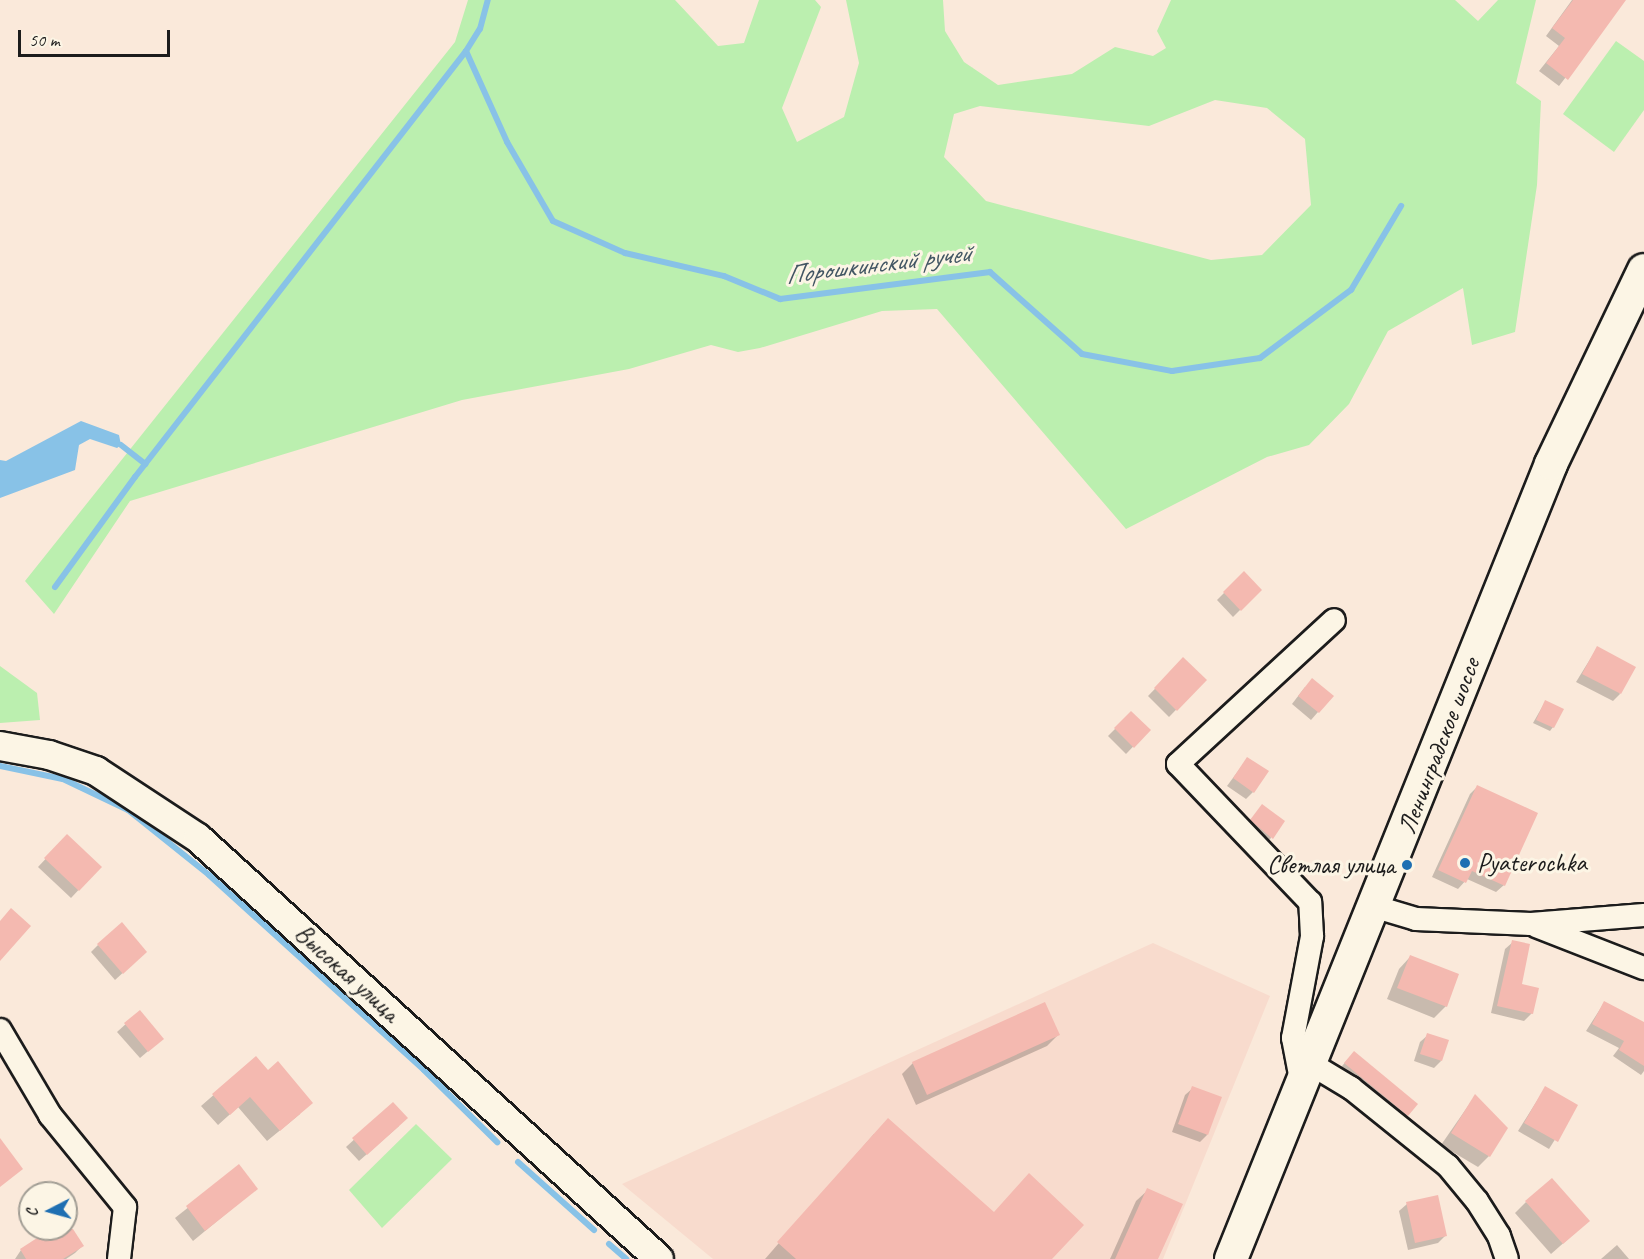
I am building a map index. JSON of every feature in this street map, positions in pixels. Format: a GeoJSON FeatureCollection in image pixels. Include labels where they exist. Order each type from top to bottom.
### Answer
{"type":"FeatureCollection","features":[{"type":"Feature","properties":{"kind":"main road","name":"Ленинградское шоссе"},"geometry":{"type":"LineString","coordinates":[[1231,1259],[1376,907],[1551,464],[1644,270]]}},
{"type":"Feature","properties":{"kind":"street"},"geometry":{"type":"LineString","coordinates":[[1334,620],[1178,764],[1310,902],[1312,936],[1293,1038],[1306,1075],[1351,1088],[1448,1166],[1477,1201],[1499,1236],[1507,1259]]}},
{"type":"Feature","properties":{"kind":"street","name":"Высокая улица"},"geometry":{"type":"LineString","coordinates":[[0,746],[50,755],[96,771],[198,838],[659,1259]]}},
{"type":"Feature","properties":{"kind":"street"},"geometry":{"type":"LineString","coordinates":[[1376,907],[1416,919],[1531,924],[1644,915]]}},
{"type":"Feature","properties":{"kind":"street"},"geometry":{"type":"LineString","coordinates":[[1531,924],[1644,968]]}},
{"type":"Feature","properties":{"kind":"street"},"geometry":{"type":"LineString","coordinates":[[0,1030],[50,1114],[125,1206],[118,1259]]}},
{"type":"Feature","properties":{"kind":"shaded area"},"geometry":{"type":"Polygon","coordinates":[[[1153,943],[1270,996],[1163,1259],[713,1259],[622,1184],[1153,943]]]}},
{"type":"Feature","properties":{"kind":"green space"},"geometry":{"type":"Polygon","coordinates":[[[468,0],[675,0],[718,46],[744,43],[759,0],[815,0],[821,7],[782,108],[797,142],[844,117],[859,63],[846,0],[943,0],[945,31],[964,62],[998,85],[1072,74],[1115,47],[1153,56],[1166,48],[1157,31],[1171,0],[1455,0],[1478,21],[1498,0],[1536,0],[1516,83],[1541,101],[1537,185],[1515,332],[1472,345],[1463,288],[1388,331],[1349,404],[1309,445],[1267,457],[1126,529],[937,309],[882,311],[760,348],[738,352],[711,345],[629,369],[462,400],[130,501],[54,614],[25,581],[455,42],[468,0]],[[1215,100],[1149,126],[980,106],[954,114],[944,157],[986,201],[1211,260],[1262,255],[1311,205],[1305,139],[1267,108],[1215,100]]]}},
{"type":"Feature","properties":{"kind":"green space"},"geometry":{"type":"Polygon","coordinates":[[[1616,41],[1644,61],[1644,110],[1614,152],[1563,114],[1616,41]]]}},
{"type":"Feature","properties":{"kind":"green space"},"geometry":{"type":"Polygon","coordinates":[[[0,666],[37,693],[40,720],[0,723],[0,666]]]}},
{"type":"Feature","properties":{"kind":"green space"},"geometry":{"type":"Polygon","coordinates":[[[416,1124],[452,1159],[382,1228],[349,1190],[416,1124]]]}},
{"type":"Feature","properties":{"kind":"water"},"geometry":{"type":"Polygon","coordinates":[[[81,421],[119,435],[121,445],[117,448],[90,439],[79,445],[75,470],[0,498],[0,460],[6,461],[81,421]]]}},
{"type":"Feature","properties":{"kind":"building"},"geometry":{"type":"Polygon","coordinates":[[[1573,0],[1626,0],[1568,80],[1546,63],[1565,38],[1552,28],[1573,0]]]}},
{"type":"Feature","properties":{"kind":"building"},"geometry":{"type":"Polygon","coordinates":[[[1244,571],[1262,590],[1241,611],[1223,592],[1244,571]]]}},
{"type":"Feature","properties":{"kind":"building"},"geometry":{"type":"Polygon","coordinates":[[[1597,646],[1636,667],[1621,694],[1582,674],[1597,646]]]}},
{"type":"Feature","properties":{"kind":"building"},"geometry":{"type":"Polygon","coordinates":[[[1183,657],[1207,680],[1177,711],[1154,688],[1183,657]]]}},
{"type":"Feature","properties":{"kind":"building"},"geometry":{"type":"Polygon","coordinates":[[[1312,678],[1334,696],[1319,713],[1298,696],[1312,678]]]}},
{"type":"Feature","properties":{"kind":"building"},"geometry":{"type":"Polygon","coordinates":[[[1545,700],[1564,709],[1554,728],[1536,720],[1545,700]]]}},
{"type":"Feature","properties":{"kind":"building"},"geometry":{"type":"Polygon","coordinates":[[[1131,711],[1151,730],[1134,748],[1114,728],[1131,711]]]}},
{"type":"Feature","properties":{"kind":"building"},"geometry":{"type":"Polygon","coordinates":[[[1247,757],[1269,771],[1254,793],[1233,778],[1247,757]]]}},
{"type":"Feature","properties":{"kind":"building"},"geometry":{"type":"Polygon","coordinates":[[[1477,785],[1538,813],[1505,886],[1472,871],[1466,883],[1438,870],[1477,785]]]}},
{"type":"Feature","properties":{"kind":"building"},"geometry":{"type":"Polygon","coordinates":[[[1262,804],[1285,821],[1273,839],[1250,820],[1262,804]]]}},
{"type":"Feature","properties":{"kind":"building"},"geometry":{"type":"Polygon","coordinates":[[[67,834],[102,867],[79,891],[44,858],[67,834]]]}},
{"type":"Feature","properties":{"kind":"building"},"geometry":{"type":"Polygon","coordinates":[[[11,908],[31,926],[0,961],[0,921],[11,908]]]}},
{"type":"Feature","properties":{"kind":"building"},"geometry":{"type":"Polygon","coordinates":[[[122,922],[147,952],[123,974],[97,944],[122,922]]]}},
{"type":"Feature","properties":{"kind":"building"},"geometry":{"type":"Polygon","coordinates":[[[1512,940],[1530,944],[1522,984],[1539,988],[1533,1014],[1497,1006],[1512,940]]]}},
{"type":"Feature","properties":{"kind":"building"},"geometry":{"type":"Polygon","coordinates":[[[1410,955],[1459,974],[1447,1007],[1397,988],[1410,955]]]}},
{"type":"Feature","properties":{"kind":"building"},"geometry":{"type":"Polygon","coordinates":[[[1604,1001],[1644,1022],[1644,1066],[1619,1050],[1624,1041],[1592,1024],[1604,1001]]]}},
{"type":"Feature","properties":{"kind":"building"},"geometry":{"type":"Polygon","coordinates":[[[1045,1002],[1060,1035],[927,1095],[912,1062],[1045,1002]]]}},
{"type":"Feature","properties":{"kind":"building"},"geometry":{"type":"Polygon","coordinates":[[[140,1010],[164,1039],[148,1052],[124,1023],[140,1010]]]}},
{"type":"Feature","properties":{"kind":"building"},"geometry":{"type":"Polygon","coordinates":[[[1427,1033],[1449,1040],[1442,1061],[1420,1054],[1427,1033]]]}},
{"type":"Feature","properties":{"kind":"building"},"geometry":{"type":"Polygon","coordinates":[[[1354,1051],[1418,1104],[1408,1116],[1344,1063],[1354,1051]]]}},
{"type":"Feature","properties":{"kind":"building"},"geometry":{"type":"Polygon","coordinates":[[[256,1056],[268,1070],[278,1061],[313,1103],[280,1131],[250,1097],[230,1115],[212,1094],[256,1056]]]}},
{"type":"Feature","properties":{"kind":"building"},"geometry":{"type":"Polygon","coordinates":[[[1192,1086],[1222,1097],[1208,1135],[1178,1124],[1192,1086]]]}},
{"type":"Feature","properties":{"kind":"building"},"geometry":{"type":"Polygon","coordinates":[[[1545,1086],[1578,1105],[1558,1142],[1524,1123],[1545,1086]]]}},
{"type":"Feature","properties":{"kind":"building"},"geometry":{"type":"Polygon","coordinates":[[[1475,1094],[1508,1128],[1490,1157],[1451,1133],[1475,1094]]]}},
{"type":"Feature","properties":{"kind":"building"},"geometry":{"type":"Polygon","coordinates":[[[393,1102],[408,1118],[367,1155],[352,1138],[393,1102]]]}},
{"type":"Feature","properties":{"kind":"building"},"geometry":{"type":"Polygon","coordinates":[[[888,1118],[994,1212],[1029,1173],[1084,1225],[1052,1259],[796,1259],[777,1242],[888,1118]]]}},
{"type":"Feature","properties":{"kind":"building"},"geometry":{"type":"Polygon","coordinates":[[[0,1138],[23,1169],[0,1187],[0,1138]]]}},
{"type":"Feature","properties":{"kind":"building"},"geometry":{"type":"Polygon","coordinates":[[[239,1164],[258,1189],[205,1231],[186,1206],[239,1164]]]}},
{"type":"Feature","properties":{"kind":"building"},"geometry":{"type":"Polygon","coordinates":[[[1552,1178],[1590,1221],[1563,1244],[1525,1201],[1552,1178]]]}},
{"type":"Feature","properties":{"kind":"building"},"geometry":{"type":"Polygon","coordinates":[[[1147,1188],[1183,1204],[1158,1259],[1115,1259],[1147,1188]]]}},
{"type":"Feature","properties":{"kind":"building"},"geometry":{"type":"Polygon","coordinates":[[[1438,1195],[1447,1236],[1415,1243],[1406,1202],[1438,1195]]]}},
{"type":"Feature","properties":{"kind":"building"},"geometry":{"type":"Polygon","coordinates":[[[78,1237],[84,1246],[63,1259],[26,1259],[20,1249],[32,1241],[78,1241],[78,1237]]]}},
{"type":"Feature","properties":{"kind":"waterway"},"geometry":{"type":"LineString","coordinates":[[55,587],[135,477],[466,51],[480,29],[488,0]]}},
{"type":"Feature","properties":{"kind":"waterway","name":"Порошкинский ручей"},"geometry":{"type":"LineString","coordinates":[[466,51],[507,142],[553,221],[625,253],[724,276],[780,299],[990,272],[1082,354],[1172,371],[1260,358],[1351,290],[1401,206]]}},
{"type":"Feature","properties":{"kind":"waterway"},"geometry":{"type":"LineString","coordinates":[[121,445],[145,464]]}},
{"type":"Feature","properties":{"kind":"waterway"},"geometry":{"type":"LineString","coordinates":[[0,766],[63,779],[128,810],[209,875],[424,1070],[497,1142]]}},
{"type":"Feature","properties":{"kind":"waterway"},"geometry":{"type":"LineString","coordinates":[[518,1162],[594,1230]]}},
{"type":"Feature","properties":{"kind":"waterway"},"geometry":{"type":"LineString","coordinates":[[609,1244],[626,1259]]}},
{"type":"Feature","properties":{"kind":"place","name":"Pyaterochka"},"geometry":{"type":"Point","coordinates":[1465,863]}},
{"type":"Feature","properties":{"kind":"place","name":"Светлая улица"},"geometry":{"type":"Point","coordinates":[1407,865]}}]}
